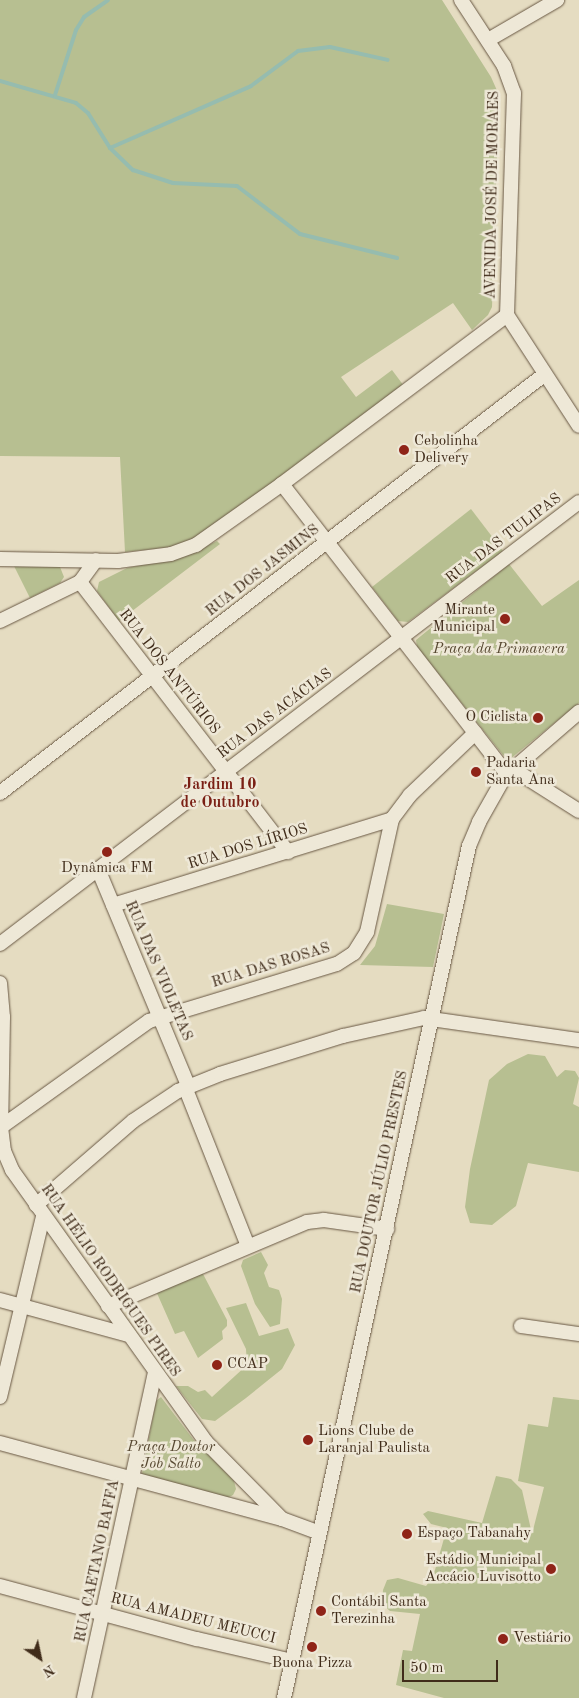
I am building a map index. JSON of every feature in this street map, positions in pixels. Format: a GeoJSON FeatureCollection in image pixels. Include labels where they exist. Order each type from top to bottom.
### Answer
{"type":"FeatureCollection","features":[{"type":"Feature","properties":{"kind":"street","name":"AVENIDA JOSÉ DE MORAES"},"geometry":{"type":"LineString","coordinates":[[461,0],[509,75],[514,92],[507,315]]}},
{"type":"Feature","properties":{"kind":"street"},"geometry":{"type":"LineString","coordinates":[[488,40],[557,0]]}},
{"type":"Feature","properties":{"kind":"street"},"geometry":{"type":"LineString","coordinates":[[0,559],[96,560],[155,556],[196,545],[282,484],[507,315],[579,426]]}},
{"type":"Feature","properties":{"kind":"street","name":"RUA DOS JASMINS"},"geometry":{"type":"LineString","coordinates":[[0,792],[545,374]]}},
{"type":"Feature","properties":{"kind":"street"},"geometry":{"type":"LineString","coordinates":[[282,484],[476,733],[510,771],[579,811]]}},
{"type":"Feature","properties":{"kind":"street","name":"RUA DAS TULIPAS"},"geometry":{"type":"LineString","coordinates":[[402,638],[579,502]]}},
{"type":"Feature","properties":{"kind":"street"},"geometry":{"type":"LineString","coordinates":[[0,621],[80,582],[96,560]]}},
{"type":"Feature","properties":{"kind":"street","name":"RUA DOS ANTÚRIOS"},"geometry":{"type":"LineString","coordinates":[[80,582],[288,852]]}},
{"type":"Feature","properties":{"kind":"street","name":"RUA DAS ACÁCIAS"},"geometry":{"type":"LineString","coordinates":[[0,944],[402,638]]}},
{"type":"Feature","properties":{"kind":"street","name":"RUA DOUTOR JÚLIO PRESTES"},"geometry":{"type":"LineString","coordinates":[[284,1698],[470,846],[482,815],[510,771],[579,712]]}},
{"type":"Feature","properties":{"kind":"street","name":"RUA DAS ROSAS"},"geometry":{"type":"LineString","coordinates":[[1,1127],[141,1026],[159,1016],[337,964],[354,953],[367,932],[392,819],[410,795],[476,733]]}},
{"type":"Feature","properties":{"kind":"street","name":"RUA DOS LÍRIOS"},"geometry":{"type":"LineString","coordinates":[[113,905],[392,819]]}},
{"type":"Feature","properties":{"kind":"street","name":"RUA DAS VIOLETAS"},"geometry":{"type":"LineString","coordinates":[[98,869],[187,1086],[248,1246]]}},
{"type":"Feature","properties":{"kind":"street","name":"RUA HÉLIO RODRIGUES PIRES"},"geometry":{"type":"LineString","coordinates":[[0,983],[4,1017],[1,1127],[8,1163],[197,1431],[282,1519],[320,1533]]}},
{"type":"Feature","properties":{"kind":"street"},"geometry":{"type":"LineString","coordinates":[[0,1397],[22,1306],[40,1210],[127,1126],[187,1086],[343,1036],[416,1019],[432,1018],[579,1040]]}},
{"type":"Feature","properties":{"kind":"street"},"geometry":{"type":"LineString","coordinates":[[108,1306],[248,1246],[315,1221],[386,1229]]}},
{"type":"Feature","properties":{"kind":"street"},"geometry":{"type":"LineString","coordinates":[[0,1300],[129,1335]]}},
{"type":"Feature","properties":{"kind":"street"},"geometry":{"type":"LineString","coordinates":[[521,1326],[579,1334]]}},
{"type":"Feature","properties":{"kind":"street","name":"RUA CAETANO BAFFA"},"geometry":{"type":"LineString","coordinates":[[84,1698],[155,1373]]}},
{"type":"Feature","properties":{"kind":"street"},"geometry":{"type":"LineString","coordinates":[[0,1442],[282,1519]]}},
{"type":"Feature","properties":{"kind":"street"},"geometry":{"type":"LineString","coordinates":[[227,1504],[238,1498],[242,1479]]}},
{"type":"Feature","properties":{"kind":"street","name":"RUA AMADEU MEUCCI"},"geometry":{"type":"LineString","coordinates":[[0,1586],[292,1661]]}},
{"type":"Feature","properties":{"kind":"green space"},"geometry":{"type":"Polygon","coordinates":[[[0,0],[442,0],[491,77],[499,95],[492,307],[488,315],[472,330],[453,303],[341,377],[356,397],[392,370],[404,386],[203,535],[174,547],[125,552],[120,457],[0,456],[0,0]]]}},
{"type":"Feature","properties":{"kind":"green space","name":"Praça da Primavera"},"geometry":{"type":"Polygon","coordinates":[[[471,509],[503,551],[408,622],[398,621],[372,587],[471,509]]]}},
{"type":"Feature","properties":{"kind":"green space"},"geometry":{"type":"Polygon","coordinates":[[[217,541],[220,544],[119,621],[97,591],[99,582],[127,568],[186,556],[217,541]]]}},
{"type":"Feature","properties":{"kind":"green space","name":"Praça da Primavera"},"geometry":{"type":"Polygon","coordinates":[[[509,564],[542,606],[579,580],[579,703],[510,759],[503,755],[417,647],[416,640],[509,564]]]}},
{"type":"Feature","properties":{"kind":"green space"},"geometry":{"type":"Polygon","coordinates":[[[14,566],[60,567],[64,577],[60,583],[30,598],[14,566]]]}},
{"type":"Feature","properties":{"kind":"green space"},"geometry":{"type":"Polygon","coordinates":[[[387,904],[444,914],[433,967],[360,965],[375,946],[387,904]]]}},
{"type":"Feature","properties":{"kind":"green space"},"geometry":{"type":"Polygon","coordinates":[[[528,1054],[545,1056],[557,1077],[565,1070],[575,1071],[579,1078],[573,1104],[579,1107],[579,1172],[528,1163],[516,1206],[492,1225],[470,1223],[465,1207],[470,1169],[489,1080],[507,1064],[528,1054]]]}},
{"type":"Feature","properties":{"kind":"green space"},"geometry":{"type":"Polygon","coordinates":[[[261,1252],[268,1265],[264,1273],[269,1287],[279,1290],[282,1299],[280,1324],[270,1327],[255,1304],[241,1266],[243,1260],[261,1252]]]}},
{"type":"Feature","properties":{"kind":"green space"},"geometry":{"type":"Polygon","coordinates":[[[202,1272],[227,1320],[227,1326],[222,1331],[223,1339],[198,1358],[184,1331],[175,1334],[156,1291],[202,1272]]]}},
{"type":"Feature","properties":{"kind":"green space"},"geometry":{"type":"Polygon","coordinates":[[[246,1303],[259,1336],[288,1328],[295,1345],[282,1369],[246,1398],[215,1421],[202,1419],[176,1386],[188,1386],[198,1392],[205,1390],[212,1397],[247,1365],[246,1349],[226,1308],[246,1303]]]}},
{"type":"Feature","properties":{"kind":"green space","name":"Praça Doutor Job Salto"},"geometry":{"type":"Polygon","coordinates":[[[161,1397],[193,1439],[234,1481],[236,1489],[233,1495],[227,1498],[142,1474],[156,1401],[161,1397]]]}},
{"type":"Feature","properties":{"kind":"green space"},"geometry":{"type":"Polygon","coordinates":[[[553,1397],[579,1400],[579,1698],[444,1698],[396,1685],[403,1650],[412,1651],[420,1614],[390,1611],[382,1604],[383,1590],[387,1580],[398,1578],[426,1586],[433,1577],[447,1528],[431,1524],[423,1514],[428,1511],[482,1523],[496,1476],[511,1479],[522,1490],[532,1534],[544,1487],[518,1481],[528,1424],[548,1427],[553,1397]]]}},
{"type":"Feature","properties":{"kind":"waterway"},"geometry":{"type":"LineString","coordinates":[[55,95],[76,30],[84,17],[108,0]]}},
{"type":"Feature","properties":{"kind":"waterway"},"geometry":{"type":"LineString","coordinates":[[110,148],[251,86],[298,51],[330,47],[388,60]]}},
{"type":"Feature","properties":{"kind":"waterway"},"geometry":{"type":"LineString","coordinates":[[0,81],[76,103],[88,113],[110,148],[133,170],[173,183],[237,186],[300,234],[397,258]]}},
{"type":"Feature","properties":{"kind":"place","name":"Cebolinha Delivery"},"geometry":{"type":"Point","coordinates":[404,450]}},
{"type":"Feature","properties":{"kind":"place","name":"Mirante Municipal"},"geometry":{"type":"Point","coordinates":[505,619]}},
{"type":"Feature","properties":{"kind":"place","name":"O Ciclista"},"geometry":{"type":"Point","coordinates":[538,718]}},
{"type":"Feature","properties":{"kind":"place","name":"Padaria Santa Ana"},"geometry":{"type":"Point","coordinates":[476,772]}},
{"type":"Feature","properties":{"kind":"place","name":"Dynâmica FM"},"geometry":{"type":"Point","coordinates":[107,852]}},
{"type":"Feature","properties":{"kind":"place","name":"CCAP"},"geometry":{"type":"Point","coordinates":[217,1365]}},
{"type":"Feature","properties":{"kind":"place","name":"Lions Clube de Laranjal Paulista"},"geometry":{"type":"Point","coordinates":[308,1440]}},
{"type":"Feature","properties":{"kind":"place","name":"Espaço Tabanahy"},"geometry":{"type":"Point","coordinates":[407,1534]}},
{"type":"Feature","properties":{"kind":"place","name":"Estádio Municipal Accácio Luvisotto"},"geometry":{"type":"Point","coordinates":[551,1569]}},
{"type":"Feature","properties":{"kind":"place","name":"Contábil Santa Terezinha"},"geometry":{"type":"Point","coordinates":[321,1611]}},
{"type":"Feature","properties":{"kind":"place","name":"Vestiário"},"geometry":{"type":"Point","coordinates":[503,1639]}},
{"type":"Feature","properties":{"kind":"place","name":"Buona Pizza"},"geometry":{"type":"Point","coordinates":[312,1647]}},
{"type":"Feature","properties":{"kind":"district","name":"Jardim 10 de Outubro"},"geometry":{"type":"Point","coordinates":[220,794]}}]}
